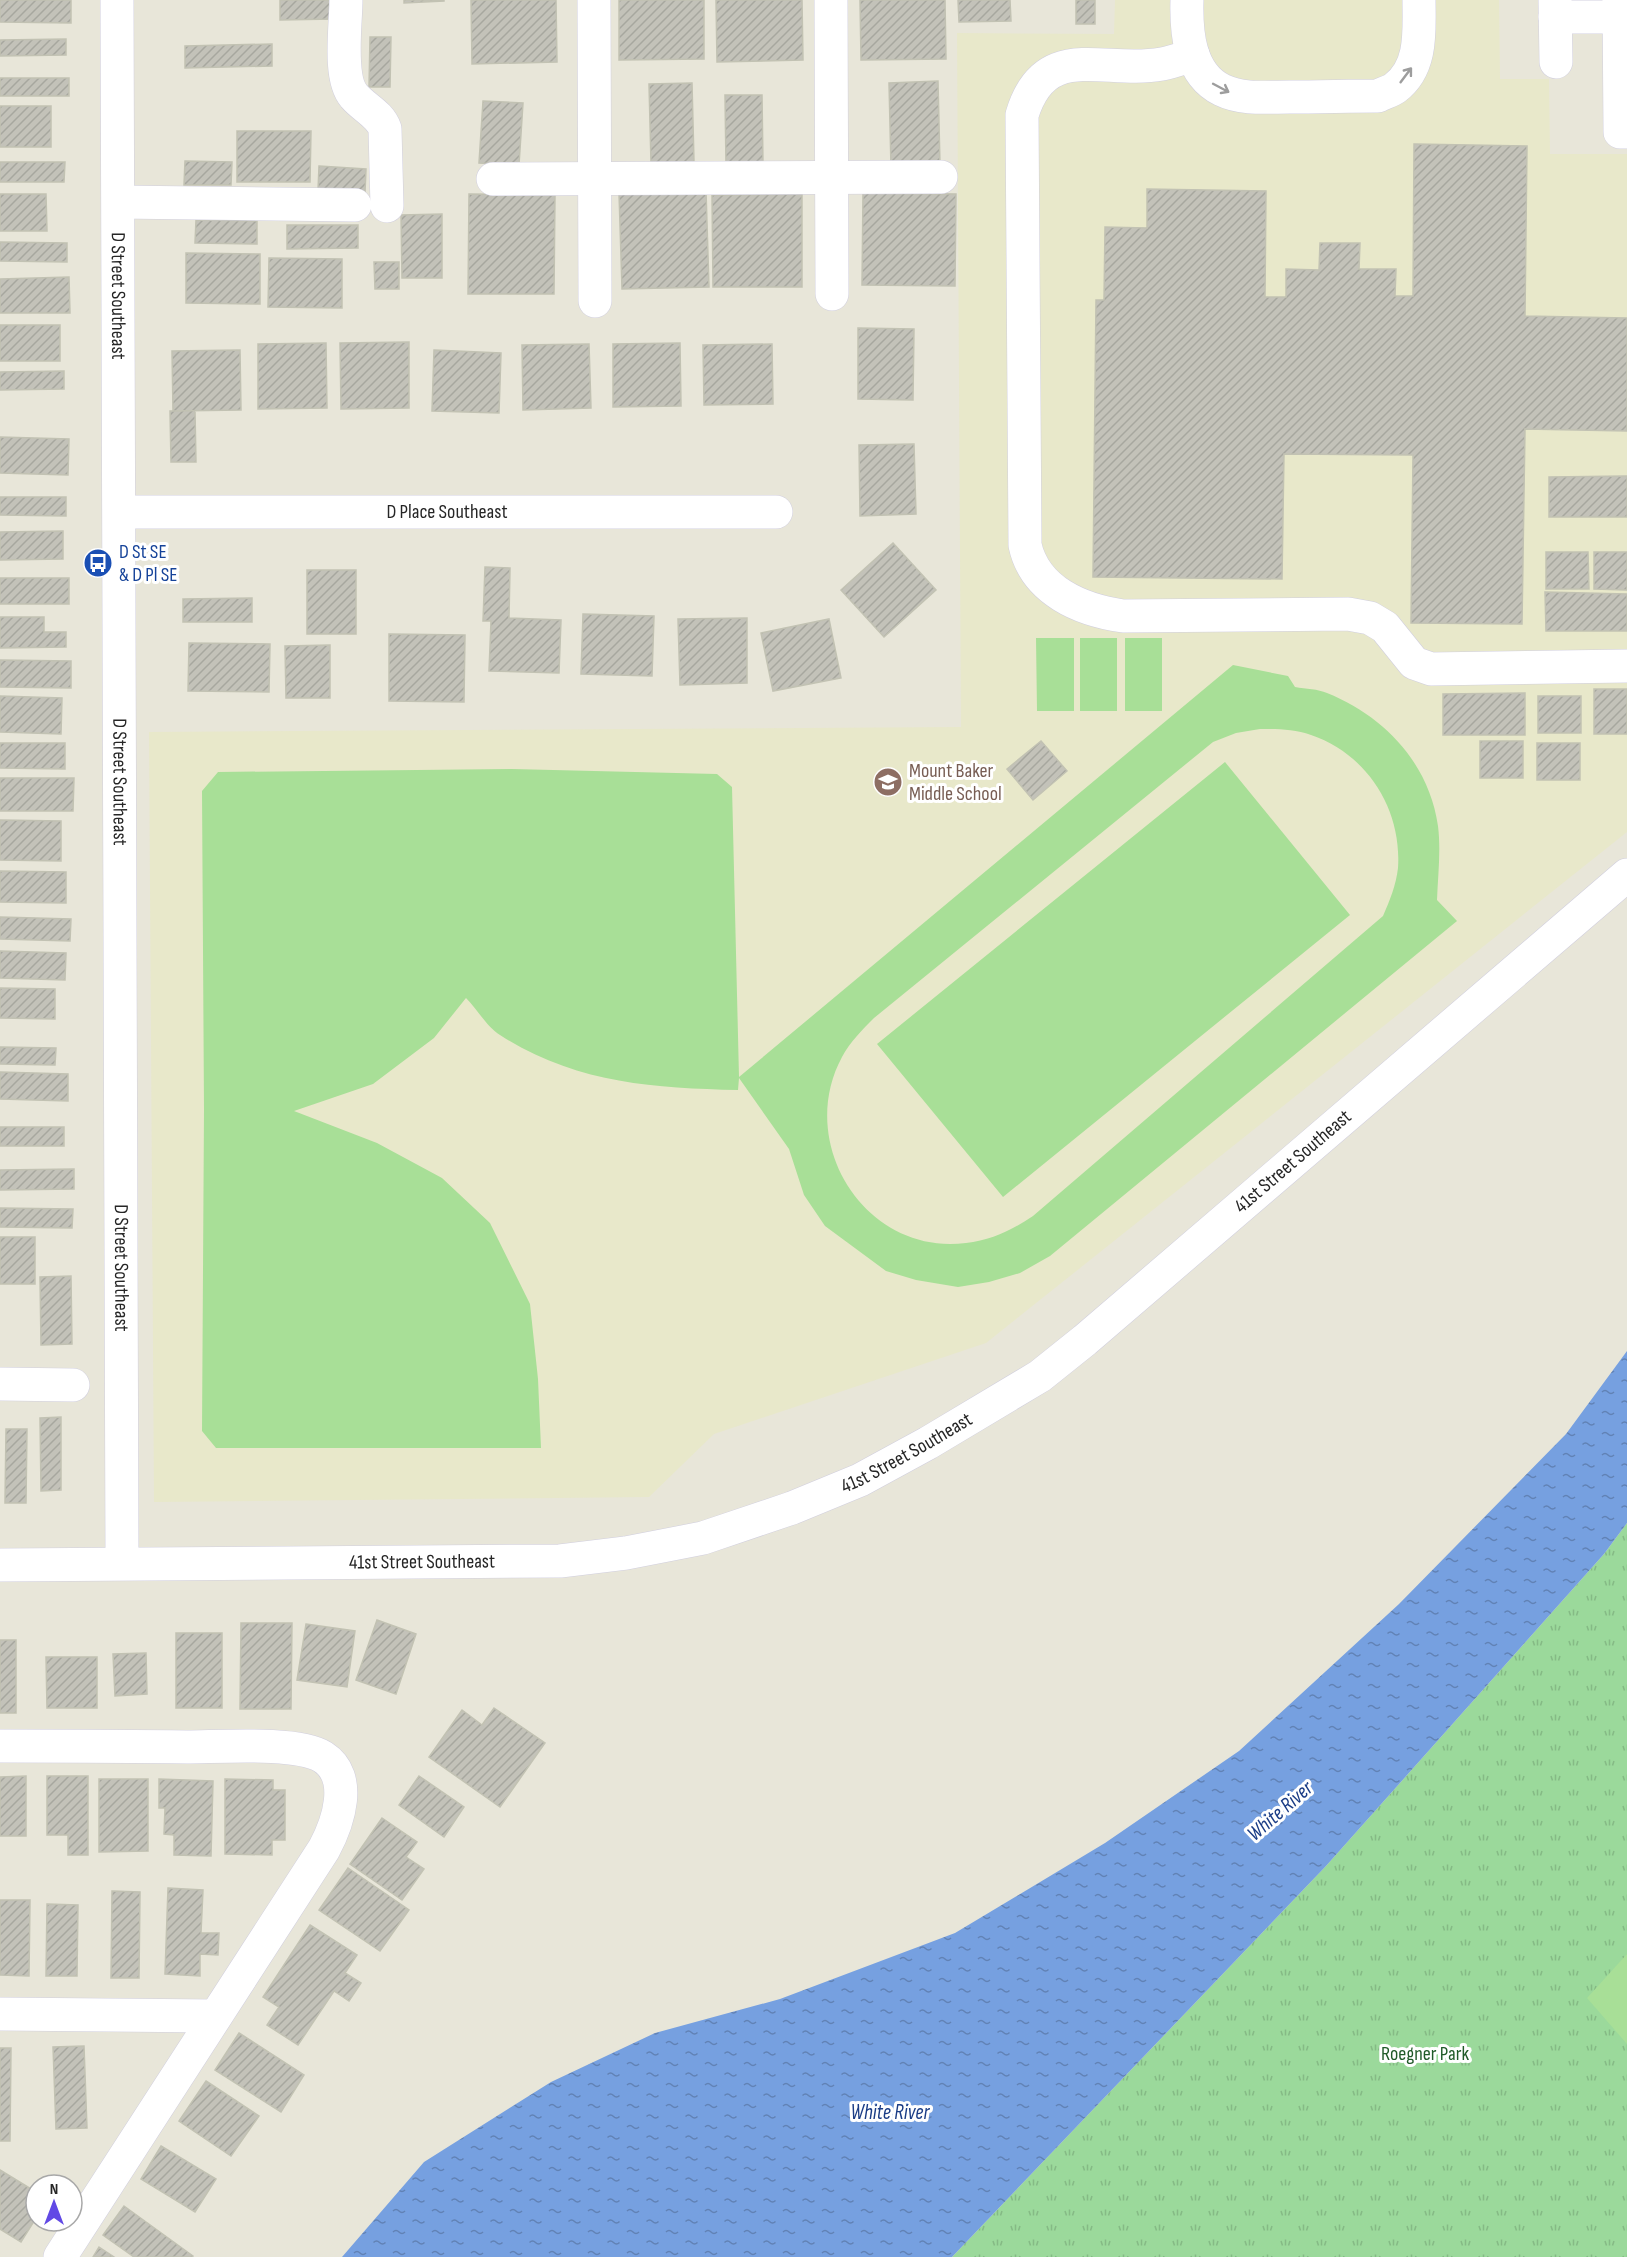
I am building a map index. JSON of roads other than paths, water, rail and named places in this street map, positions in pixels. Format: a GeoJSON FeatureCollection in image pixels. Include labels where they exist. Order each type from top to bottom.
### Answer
{"type":"FeatureCollection","features":[{"type":"Feature","properties":{"kind":"street","name":"D Street Southeast"},"geometry":{"type":"LineString","coordinates":[[117,0],[122,1563]]}},
{"type":"Feature","properties":{"kind":"street"},"geometry":{"type":"LineString","coordinates":[[346,0],[345,60],[348,86],[353,95],[382,120],[385,129],[387,206]]}},
{"type":"Feature","properties":{"kind":"street"},"geometry":{"type":"LineString","coordinates":[[594,0],[595,301]]}},
{"type":"Feature","properties":{"kind":"street"},"geometry":{"type":"LineString","coordinates":[[831,0],[832,294]]}},
{"type":"Feature","properties":{"kind":"street"},"geometry":{"type":"LineString","coordinates":[[1187,0],[1186,25],[1198,67],[1209,81],[1222,91],[1253,98],[1378,96],[1396,87],[1410,70],[1417,55],[1419,0]]}},
{"type":"Feature","properties":{"kind":"street"},"geometry":{"type":"LineString","coordinates":[[1556,62],[1555,9],[1619,8],[1620,132],[1627,132]]}},
{"type":"Feature","properties":{"kind":"street"},"geometry":{"type":"LineString","coordinates":[[1193,55],[1161,64],[1070,66],[1054,70],[1040,79],[1028,96],[1022,116],[1025,545],[1028,558],[1039,576],[1053,591],[1074,603],[1102,613],[1123,616],[1348,614],[1370,618],[1385,627],[1414,663],[1431,669],[1627,666]]}},
{"type":"Feature","properties":{"kind":"street"},"geometry":{"type":"LineString","coordinates":[[493,179],[940,177]]}},
{"type":"Feature","properties":{"kind":"street"},"geometry":{"type":"LineString","coordinates":[[119,202],[355,205]]}},
{"type":"Feature","properties":{"kind":"street","name":"D Place Southeast"},"geometry":{"type":"LineString","coordinates":[[120,512],[776,512]]}},
{"type":"Feature","properties":{"kind":"street","name":"41st Street Southeast"},"geometry":{"type":"LineString","coordinates":[[0,1565],[560,1561],[703,1538],[792,1508],[860,1480],[928,1443],[1040,1376],[1076,1348],[1627,875]]}},
{"type":"Feature","properties":{"kind":"street"},"geometry":{"type":"LineString","coordinates":[[0,1384],[73,1385]]}},
{"type":"Feature","properties":{"kind":"street"},"geometry":{"type":"LineString","coordinates":[[0,1746],[298,1749],[316,1754],[330,1763],[338,1778],[340,1798],[337,1819],[330,1838],[60,2257]]}},
{"type":"Feature","properties":{"kind":"street"},"geometry":{"type":"LineString","coordinates":[[0,2014],[215,2016]]}},
{"type":"Feature","properties":{"kind":"water","name":"White River"},"geometry":{"type":"Polygon","coordinates":[[[1627,1351],[1627,1523],[1604,1554],[1326,1866],[952,2257],[342,2257],[424,2162],[551,2082],[655,2033],[780,1999],[955,1933],[1105,1843],[1239,1751],[1399,1604],[1566,1434],[1627,1351]]]}},
{"type":"Feature","properties":{"kind":"place","name":"D St SE & D Pl SE"},"geometry":{"type":"Point","coordinates":[98,563]}},
{"type":"Feature","properties":{"kind":"place","name":"Mount Baker Middle School"},"geometry":{"type":"Point","coordinates":[888,782]}},
{"type":"Feature","properties":{"kind":"park label","name":"Roegner Park"},"geometry":{"type":"Point","coordinates":[1425,2054]}}]}
